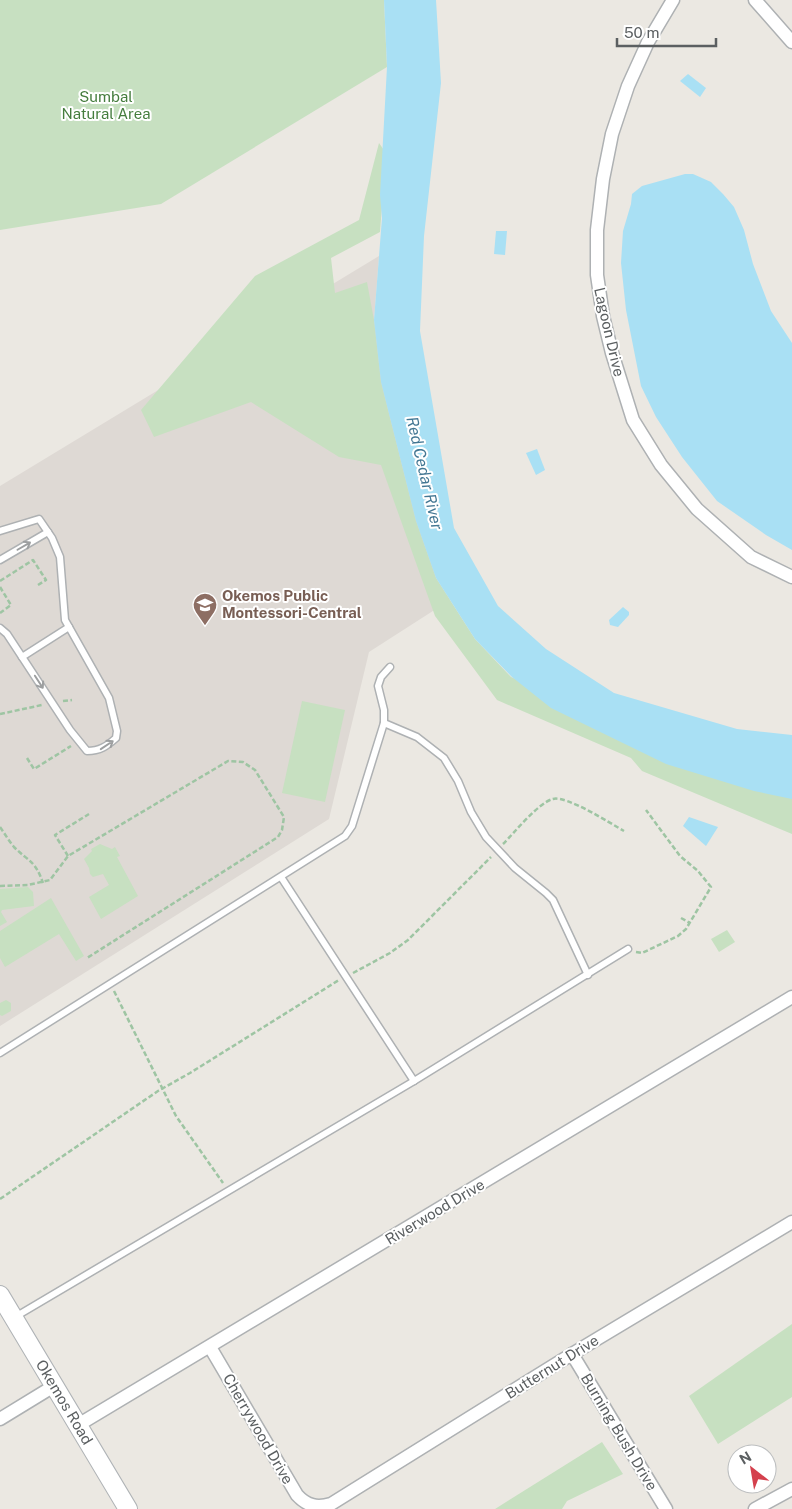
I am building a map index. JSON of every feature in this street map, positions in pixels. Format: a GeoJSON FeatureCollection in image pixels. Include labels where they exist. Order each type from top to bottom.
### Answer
{"type":"FeatureCollection","features":[{"type":"Feature","properties":{"kind":"main road","name":"Okemos Road"},"geometry":{"type":"LineString","coordinates":[[0,1296],[128,1509]]}},
{"type":"Feature","properties":{"kind":"street","name":"Lagoon Drive"},"geometry":{"type":"LineString","coordinates":[[673,0],[648,42],[628,86],[612,134],[602,179],[597,230],[597,275],[603,316],[612,353],[633,420],[661,464],[697,509],[752,557],[792,577]]}},
{"type":"Feature","properties":{"kind":"street"},"geometry":{"type":"LineString","coordinates":[[755,0],[792,42]]}},
{"type":"Feature","properties":{"kind":"street","name":"Riverwood Drive"},"geometry":{"type":"LineString","coordinates":[[78,1425],[792,997]]}},
{"type":"Feature","properties":{"kind":"street","name":"Butternut Drive"},"geometry":{"type":"LineString","coordinates":[[312,1506],[331,1504],[572,1354],[792,1222]]}},
{"type":"Feature","properties":{"kind":"street","name":"Cherrywood Drive"},"geometry":{"type":"LineString","coordinates":[[210,1347],[297,1495],[302,1501],[312,1506]]}},
{"type":"Feature","properties":{"kind":"street","name":"Burning Bush Drive"},"geometry":{"type":"LineString","coordinates":[[572,1354],[666,1509]]}},
{"type":"Feature","properties":{"kind":"street"},"geometry":{"type":"LineString","coordinates":[[0,1419],[54,1386]]}},
{"type":"Feature","properties":{"kind":"street"},"geometry":{"type":"LineString","coordinates":[[755,1509],[792,1489]]}},
{"type":"Feature","properties":{"kind":"lane"},"geometry":{"type":"LineString","coordinates":[[0,531],[39,519],[48,532],[60,557],[65,620],[109,698],[117,731],[116,738],[105,748],[87,751],[7,634],[0,628]]}},
{"type":"Feature","properties":{"kind":"lane"},"geometry":{"type":"LineString","coordinates":[[0,560],[48,532]]}},
{"type":"Feature","properties":{"kind":"lane"},"geometry":{"type":"LineString","coordinates":[[22,657],[69,627]]}},
{"type":"Feature","properties":{"kind":"lane"},"geometry":{"type":"LineString","coordinates":[[0,1053],[281,877],[339,840],[349,831],[384,723],[383,700],[378,686],[381,677],[390,667]]}},
{"type":"Feature","properties":{"kind":"lane"},"geometry":{"type":"LineString","coordinates":[[384,723],[417,738],[444,758],[458,781],[474,817],[497,850],[553,900],[588,975]]}},
{"type":"Feature","properties":{"kind":"lane"},"geometry":{"type":"LineString","coordinates":[[281,877],[414,1080]]}},
{"type":"Feature","properties":{"kind":"lane"},"geometry":{"type":"LineString","coordinates":[[14,1318],[414,1080],[628,949]]}},
{"type":"Feature","properties":{"kind":"path"},"geometry":{"type":"LineString","coordinates":[[0,581],[33,560],[46,580],[38,585]]}},
{"type":"Feature","properties":{"kind":"path"},"geometry":{"type":"LineString","coordinates":[[0,587],[11,605],[0,613]]}},
{"type":"Feature","properties":{"kind":"path"},"geometry":{"type":"LineString","coordinates":[[0,714],[72,700]]}},
{"type":"Feature","properties":{"kind":"path"},"geometry":{"type":"LineString","coordinates":[[27,758],[34,769],[79,741]]}},
{"type":"Feature","properties":{"kind":"path"},"geometry":{"type":"LineString","coordinates":[[0,886],[43,883],[50,880],[68,856],[228,762],[243,762],[256,770],[284,817],[282,830],[278,837],[87,958]]}},
{"type":"Feature","properties":{"kind":"path"},"geometry":{"type":"LineString","coordinates":[[0,1198],[162,1089],[346,976],[390,953],[408,940],[543,804],[554,798],[569,801],[624,831]]}},
{"type":"Feature","properties":{"kind":"path"},"geometry":{"type":"LineString","coordinates":[[628,949],[642,953],[678,936],[690,923],[711,887],[698,871],[680,856],[646,810]]}},
{"type":"Feature","properties":{"kind":"path"},"geometry":{"type":"LineString","coordinates":[[68,856],[55,835],[89,814]]}},
{"type":"Feature","properties":{"kind":"path"},"geometry":{"type":"LineString","coordinates":[[0,828],[14,847],[38,869],[43,883]]}},
{"type":"Feature","properties":{"kind":"path"},"geometry":{"type":"LineString","coordinates":[[681,918],[690,923]]}},
{"type":"Feature","properties":{"kind":"path"},"geometry":{"type":"LineString","coordinates":[[110,984],[176,1116],[228,1191]]}},
{"type":"Feature","properties":{"kind":"shaded area","name":"Okemos Public Montessori-Central"},"geometry":{"type":"Polygon","coordinates":[[[379,256],[374,320],[436,578],[450,600],[369,652],[329,819],[0,1026],[0,486],[379,256]]]}},
{"type":"Feature","properties":{"kind":"green space","name":"Sumbal Natural Area"},"geometry":{"type":"Polygon","coordinates":[[[0,0],[384,0],[387,67],[161,204],[0,230],[0,0]]]}},
{"type":"Feature","properties":{"kind":"green space"},"geometry":{"type":"Polygon","coordinates":[[[379,143],[386,153],[380,232],[331,258],[335,293],[367,282],[374,320],[381,382],[416,521],[436,578],[475,639],[511,677],[792,795],[792,834],[642,771],[631,758],[497,700],[435,616],[381,465],[339,457],[251,402],[154,437],[141,410],[255,276],[359,220],[379,143]]]}},
{"type":"Feature","properties":{"kind":"green space"},"geometry":{"type":"Polygon","coordinates":[[[302,701],[345,710],[325,802],[282,793],[302,701]]]}},
{"type":"Feature","properties":{"kind":"green space"},"geometry":{"type":"Polygon","coordinates":[[[100,844],[112,849],[115,847],[120,856],[117,857],[138,896],[101,919],[89,897],[109,885],[103,874],[93,877],[90,874],[84,859],[92,851],[91,849],[100,844]]]}},
{"type":"Feature","properties":{"kind":"green space"},"geometry":{"type":"Polygon","coordinates":[[[28,887],[33,892],[34,906],[2,910],[1,912],[7,922],[0,926],[0,889],[28,887]]]}},
{"type":"Feature","properties":{"kind":"green space"},"geometry":{"type":"Polygon","coordinates":[[[51,898],[84,956],[76,961],[59,934],[5,967],[0,958],[0,931],[51,898]]]}},
{"type":"Feature","properties":{"kind":"green space"},"geometry":{"type":"Polygon","coordinates":[[[727,930],[735,942],[719,952],[711,939],[727,930]]]}},
{"type":"Feature","properties":{"kind":"green space"},"geometry":{"type":"Polygon","coordinates":[[[6,1000],[11,1003],[11,1011],[2,1016],[0,1015],[0,1003],[6,1000]]]}},
{"type":"Feature","properties":{"kind":"green space"},"geometry":{"type":"Polygon","coordinates":[[[792,1324],[792,1397],[718,1444],[689,1396],[792,1324]]]}},
{"type":"Feature","properties":{"kind":"green space"},"geometry":{"type":"Polygon","coordinates":[[[602,1442],[623,1474],[567,1501],[562,1509],[495,1509],[602,1442]]]}},
{"type":"Feature","properties":{"kind":"water","name":"Red Cedar River"},"geometry":{"type":"Polygon","coordinates":[[[384,0],[436,0],[441,83],[424,236],[420,331],[454,528],[498,606],[546,649],[614,693],[737,729],[792,735],[792,799],[754,791],[666,764],[551,708],[512,677],[475,639],[436,578],[416,521],[381,382],[374,320],[382,218],[380,195],[387,67],[384,0]]]}},
{"type":"Feature","properties":{"kind":"water"},"geometry":{"type":"Polygon","coordinates":[[[688,74],[706,88],[700,97],[680,81],[688,74]]]}},
{"type":"Feature","properties":{"kind":"water"},"geometry":{"type":"Polygon","coordinates":[[[685,174],[693,174],[711,182],[734,207],[744,230],[753,264],[771,311],[792,343],[792,550],[766,535],[717,501],[682,457],[656,417],[641,386],[626,310],[621,263],[623,231],[632,194],[642,186],[685,174]]]}},
{"type":"Feature","properties":{"kind":"water"},"geometry":{"type":"Polygon","coordinates":[[[496,231],[507,231],[505,255],[494,254],[496,231]]]}},
{"type":"Feature","properties":{"kind":"water"},"geometry":{"type":"Polygon","coordinates":[[[537,449],[545,470],[536,475],[526,453],[537,449]]]}},
{"type":"Feature","properties":{"kind":"water"},"geometry":{"type":"Polygon","coordinates":[[[623,607],[629,612],[629,615],[618,627],[610,625],[609,620],[623,607]]]}},
{"type":"Feature","properties":{"kind":"water"},"geometry":{"type":"Polygon","coordinates":[[[689,817],[718,827],[706,846],[683,826],[689,817]]]}},
{"type":"Feature","properties":{"kind":"place","name":"Okemos Public Montessori-Central"},"geometry":{"type":"Point","coordinates":[205,626]}}]}
